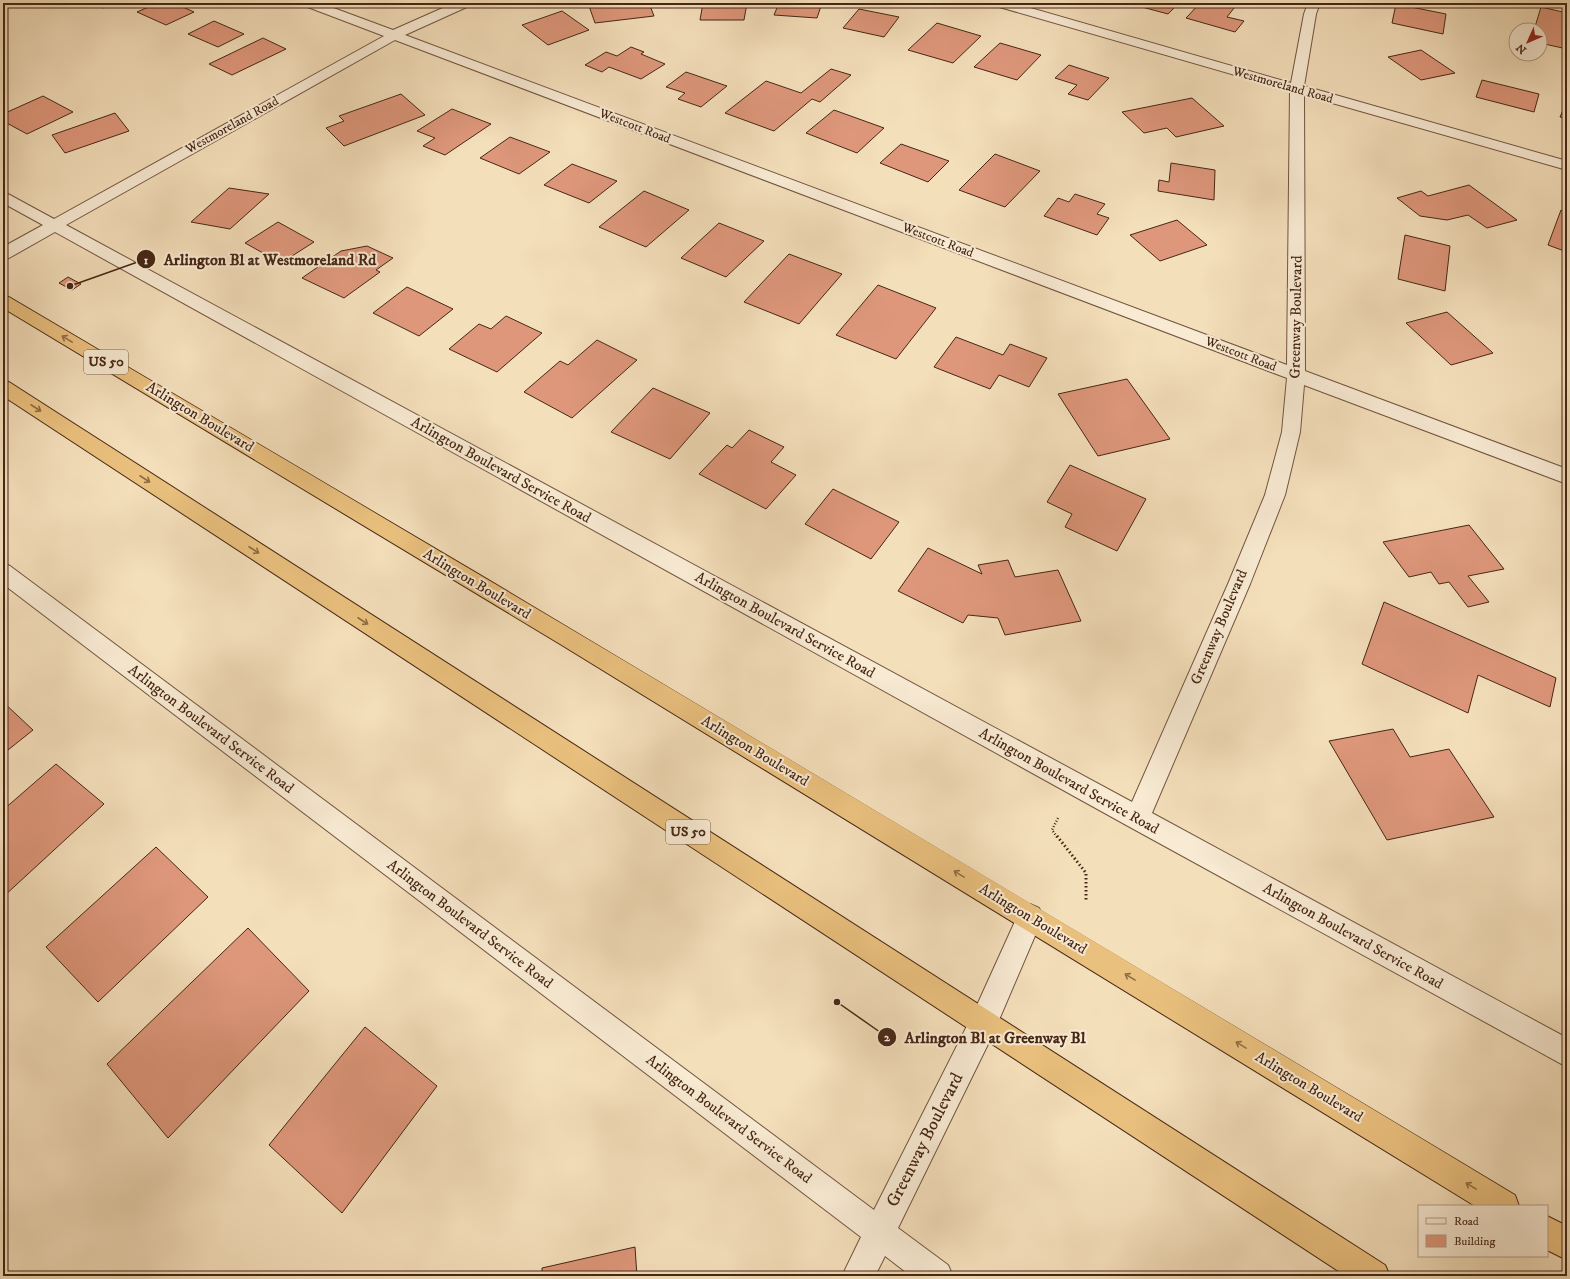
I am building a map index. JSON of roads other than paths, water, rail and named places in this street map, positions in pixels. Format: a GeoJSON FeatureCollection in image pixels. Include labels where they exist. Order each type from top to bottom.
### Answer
{"type":"FeatureCollection","features":[{"type":"Feature","properties":{"kind":"highway","name":"Arlington Boulevard"},"geometry":{"type":"LineString","coordinates":[[3,301],[209,423],[1030,917],[1502,1205]]}},
{"type":"Feature","properties":{"kind":"highway","name":"US 50"},"geometry":{"type":"LineString","coordinates":[[3,387],[983,1024],[1374,1276]]}},
{"type":"Feature","properties":{"kind":"highway"},"geometry":{"type":"LineString","coordinates":[[1548,1233],[1567,1244]]}},
{"type":"Feature","properties":{"kind":"street","name":"Westcott Road"},"geometry":{"type":"LineString","coordinates":[[309,3],[1567,477]]}},
{"type":"Feature","properties":{"kind":"street","name":"Westmoreland Road"},"geometry":{"type":"LineString","coordinates":[[3,254],[394,35],[424,20],[465,3]]}},
{"type":"Feature","properties":{"kind":"street","name":"Westmoreland Road"},"geometry":{"type":"LineString","coordinates":[[1000,3],[1567,166]]}},
{"type":"Feature","properties":{"kind":"street","name":"Greenway Boulevard"},"geometry":{"type":"LineString","coordinates":[[1137,818],[1239,584],[1275,495],[1291,432],[1296,375],[1297,89],[1310,14],[1314,3]]}},
{"type":"Feature","properties":{"kind":"street","name":"Arlington Boulevard Service Road"},"geometry":{"type":"LineString","coordinates":[[3,197],[1567,1053]]}},
{"type":"Feature","properties":{"kind":"street","name":"Arlington Boulevard Service Road"},"geometry":{"type":"LineString","coordinates":[[3,572],[937,1276]]}},
{"type":"Feature","properties":{"kind":"street","name":"Greenway Boulevard"},"geometry":{"type":"LineString","coordinates":[[858,1276],[983,1024],[1030,917]]}},
{"type":"Feature","properties":{"kind":"place","name":"Arlington Bl at Westmoreland Rd"},"geometry":{"type":"Point","coordinates":[70,286]}},
{"type":"Feature","properties":{"kind":"place","name":"Arlington Bl at Greenway Bl"},"geometry":{"type":"Point","coordinates":[837,1002]}}]}
